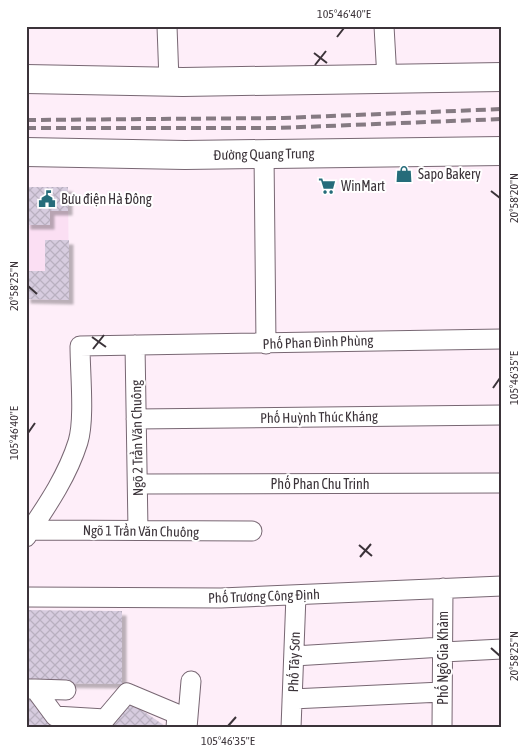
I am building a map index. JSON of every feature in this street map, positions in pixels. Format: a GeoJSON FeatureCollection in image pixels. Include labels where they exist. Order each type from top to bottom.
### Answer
{"type":"FeatureCollection","features":[{"type":"Feature","properties":{"kind":"highway"},"geometry":{"type":"LineString","coordinates":[[26,79],[169,82],[502,77]]}},
{"type":"Feature","properties":{"kind":"highway","name":"Đường Quang Trung"},"geometry":{"type":"LineString","coordinates":[[26,152],[185,155],[502,151]]}},
{"type":"Feature","properties":{"kind":"street"},"geometry":{"type":"LineString","coordinates":[[167,26],[169,82]]}},
{"type":"Feature","properties":{"kind":"street"},"geometry":{"type":"LineString","coordinates":[[384,26],[387,79]]}},
{"type":"Feature","properties":{"kind":"street"},"geometry":{"type":"LineString","coordinates":[[264,154],[266,344]]}},
{"type":"Feature","properties":{"kind":"street","name":"Phố Phan Đình Phùng"},"geometry":{"type":"LineString","coordinates":[[29,534],[63,479],[78,441],[81,413],[80,346],[502,339]]}},
{"type":"Feature","properties":{"kind":"street","name":"Ngõ 2 Trần Văn Chuông"},"geometry":{"type":"LineString","coordinates":[[135,345],[138,530]]}},
{"type":"Feature","properties":{"kind":"street","name":"Phố Huỳnh Thúc Kháng"},"geometry":{"type":"LineString","coordinates":[[136,419],[502,415]]}},
{"type":"Feature","properties":{"kind":"street","name":"Phố Phan Chu Trinh"},"geometry":{"type":"LineString","coordinates":[[138,484],[502,483]]}},
{"type":"Feature","properties":{"kind":"street","name":"Ngõ 1 Trần Văn Chuông"},"geometry":{"type":"LineString","coordinates":[[29,534],[138,530],[252,531]]}},
{"type":"Feature","properties":{"kind":"street","name":"Phố Trương Công Định"},"geometry":{"type":"LineString","coordinates":[[26,597],[221,598],[502,586]]}},
{"type":"Feature","properties":{"kind":"street","name":"Phố Ngô Gia Khảm"},"geometry":{"type":"LineString","coordinates":[[442,728],[443,588]]}},
{"type":"Feature","properties":{"kind":"street","name":"Phố Tây Sơn"},"geometry":{"type":"LineString","coordinates":[[291,728],[296,595]]}},
{"type":"Feature","properties":{"kind":"street"},"geometry":{"type":"LineString","coordinates":[[294,656],[502,649]]}},
{"type":"Feature","properties":{"kind":"street"},"geometry":{"type":"LineString","coordinates":[[187,728],[191,681]]}},
{"type":"Feature","properties":{"kind":"street"},"geometry":{"type":"LineString","coordinates":[[30,689],[66,690]]}},
{"type":"Feature","properties":{"kind":"street"},"geometry":{"type":"LineString","coordinates":[[30,689],[54,716],[105,719],[127,693],[177,714],[176,728]]}},
{"type":"Feature","properties":{"kind":"street"},"geometry":{"type":"LineString","coordinates":[[292,699],[442,692]]}},
{"type":"Feature","properties":{"kind":"shaded area"},"geometry":{"type":"Polygon","coordinates":[[[26,187],[68,187],[69,300],[26,299],[26,187]]]}},
{"type":"Feature","properties":{"kind":"building","name":"Bưu điện Hà Đông"},"geometry":{"type":"Polygon","coordinates":[[[26,187],[68,187],[68,211],[50,211],[50,225],[26,225],[26,187]]]}},
{"type":"Feature","properties":{"kind":"building"},"geometry":{"type":"Polygon","coordinates":[[[45,240],[69,240],[69,300],[26,299],[26,271],[45,271],[45,240]]]}},
{"type":"Feature","properties":{"kind":"building"},"geometry":{"type":"Polygon","coordinates":[[[26,610],[122,611],[122,684],[26,683],[26,610]]]}},
{"type":"Feature","properties":{"kind":"building"},"geometry":{"type":"Polygon","coordinates":[[[34,692],[50,728],[26,728],[26,695],[34,692]]]}},
{"type":"Feature","properties":{"kind":"building"},"geometry":{"type":"Polygon","coordinates":[[[127,700],[165,726],[164,728],[108,728],[127,700]]]}},
{"type":"Feature","properties":{"kind":"railway"},"geometry":{"type":"LineString","coordinates":[[26,120],[283,118],[502,109]]}},
{"type":"Feature","properties":{"kind":"railway"},"geometry":{"type":"LineString","coordinates":[[26,128],[277,128],[502,119]]}},
{"type":"Feature","properties":{"kind":"place","name":"Sapo Bakery"},"geometry":{"type":"Point","coordinates":[404,174]}},
{"type":"Feature","properties":{"kind":"place","name":"WinMart"},"geometry":{"type":"Point","coordinates":[327,186]}},
{"type":"Feature","properties":{"kind":"place","name":"Bưu điện Hà Đông"},"geometry":{"type":"Point","coordinates":[47,199]}}]}
